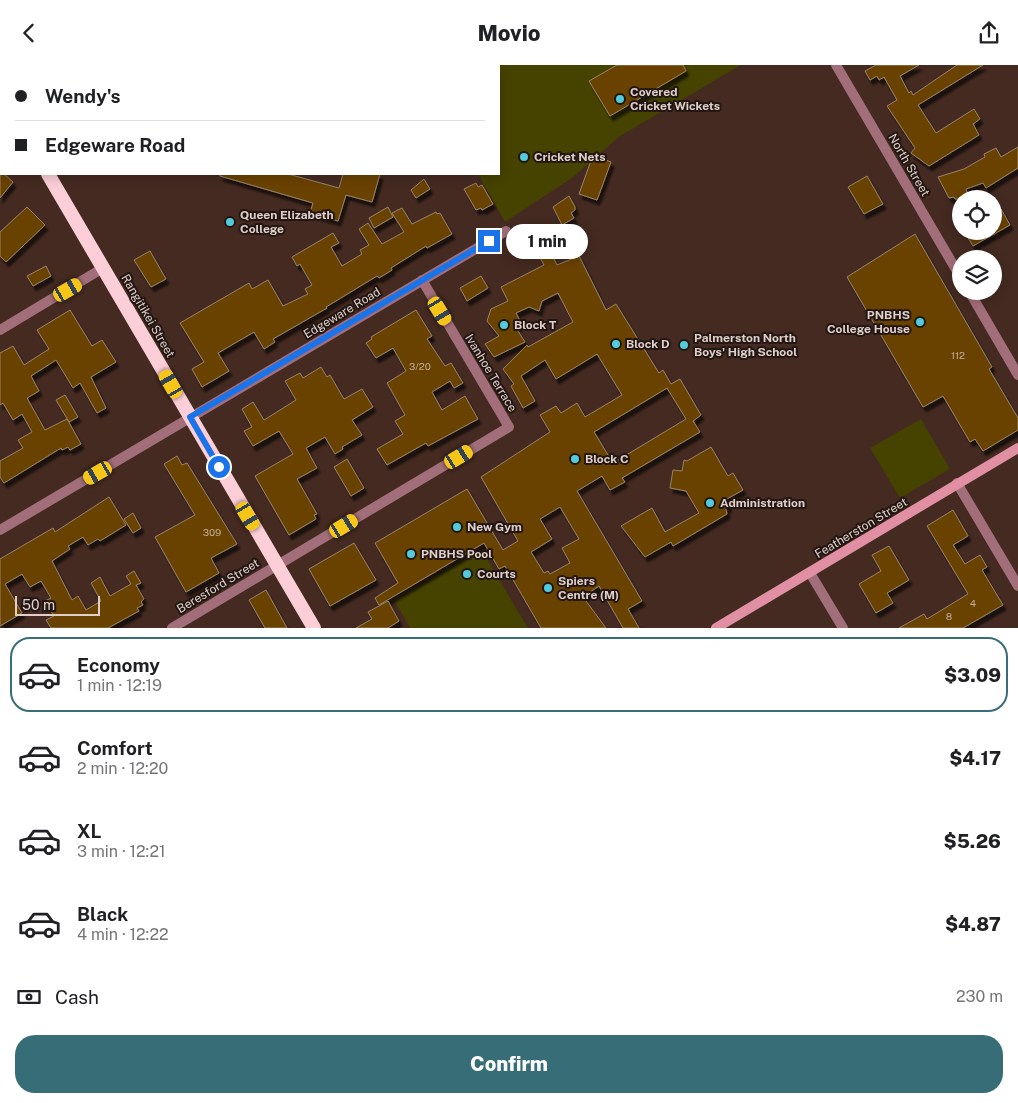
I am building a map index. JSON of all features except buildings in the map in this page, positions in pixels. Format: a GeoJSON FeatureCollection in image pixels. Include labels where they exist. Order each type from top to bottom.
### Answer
{"type":"FeatureCollection","features":[{"type":"Feature","properties":{"kind":"highway","name":"Rangitikei Street"},"geometry":{"type":"LineString","coordinates":[[49,175],[314,628]]}},
{"type":"Feature","properties":{"kind":"main road","name":"Featherston Street"},"geometry":{"type":"LineString","coordinates":[[716,628],[1018,448]]}},
{"type":"Feature","properties":{"kind":"street","name":"North Street"},"geometry":{"type":"LineString","coordinates":[[836,65],[952,264]]}},
{"type":"Feature","properties":{"kind":"street","name":"Edgeware Road"},"geometry":{"type":"LineString","coordinates":[[0,530],[506,231]]}},
{"type":"Feature","properties":{"kind":"street"},"geometry":{"type":"LineString","coordinates":[[0,330],[103,269]]}},
{"type":"Feature","properties":{"kind":"street","name":"Ivanhoe Terrace"},"geometry":{"type":"LineString","coordinates":[[422,280],[509,427]]}},
{"type":"Feature","properties":{"kind":"street"},"geometry":{"type":"LineString","coordinates":[[974,300],[1018,375]]}},
{"type":"Feature","properties":{"kind":"street","name":"Beresford Street"},"geometry":{"type":"LineString","coordinates":[[172,628],[509,427]]}},
{"type":"Feature","properties":{"kind":"street"},"geometry":{"type":"LineString","coordinates":[[958,483],[1018,586]]}},
{"type":"Feature","properties":{"kind":"street"},"geometry":{"type":"LineString","coordinates":[[810,573],[843,628]]}},
{"type":"Feature","properties":{"kind":"shaded area"},"geometry":{"type":"Polygon","coordinates":[[[500,65],[741,65],[620,136],[572,178],[505,222],[479,175],[500,175],[500,65]]]}},
{"type":"Feature","properties":{"kind":"shaded area"},"geometry":{"type":"Polygon","coordinates":[[[921,419],[950,469],[900,498],[870,448],[921,419]]]}},
{"type":"Feature","properties":{"kind":"shaded area","name":"Courts"},"geometry":{"type":"Polygon","coordinates":[[[481,549],[528,628],[410,628],[394,600],[481,549]]]}},
{"type":"Feature","properties":{"kind":"place","name":"Covered Cricket Wickets"},"geometry":{"type":"Point","coordinates":[620,99]}},
{"type":"Feature","properties":{"kind":"place","name":"Cricket Nets"},"geometry":{"type":"Point","coordinates":[524,157]}},
{"type":"Feature","properties":{"kind":"place","name":"Queen Elizabeth College"},"geometry":{"type":"Point","coordinates":[230,222]}},
{"type":"Feature","properties":{"kind":"place","name":"PNBHS College House"},"geometry":{"type":"Point","coordinates":[920,322]}},
{"type":"Feature","properties":{"kind":"place","name":"Block T"},"geometry":{"type":"Point","coordinates":[504,325]}},
{"type":"Feature","properties":{"kind":"place","name":"Block D"},"geometry":{"type":"Point","coordinates":[616,344]}},
{"type":"Feature","properties":{"kind":"place","name":"Palmerston North Boys' High School"},"geometry":{"type":"Point","coordinates":[684,345]}},
{"type":"Feature","properties":{"kind":"place","name":"Block C"},"geometry":{"type":"Point","coordinates":[575,459]}},
{"type":"Feature","properties":{"kind":"place","name":"Administration"},"geometry":{"type":"Point","coordinates":[710,503]}},
{"type":"Feature","properties":{"kind":"place","name":"New Gym"},"geometry":{"type":"Point","coordinates":[457,527]}},
{"type":"Feature","properties":{"kind":"place","name":"PNBHS Pool"},"geometry":{"type":"Point","coordinates":[411,554]}},
{"type":"Feature","properties":{"kind":"place","name":"Courts"},"geometry":{"type":"Point","coordinates":[467,574]}},
{"type":"Feature","properties":{"kind":"place","name":"Spiers Centre (M)"},"geometry":{"type":"Point","coordinates":[548,588]}},
{"type":"Feature","properties":{"kind":"route"},"geometry":{"type":"LineString","coordinates":[[219,467],[190,417],[489,241]]}}]}
